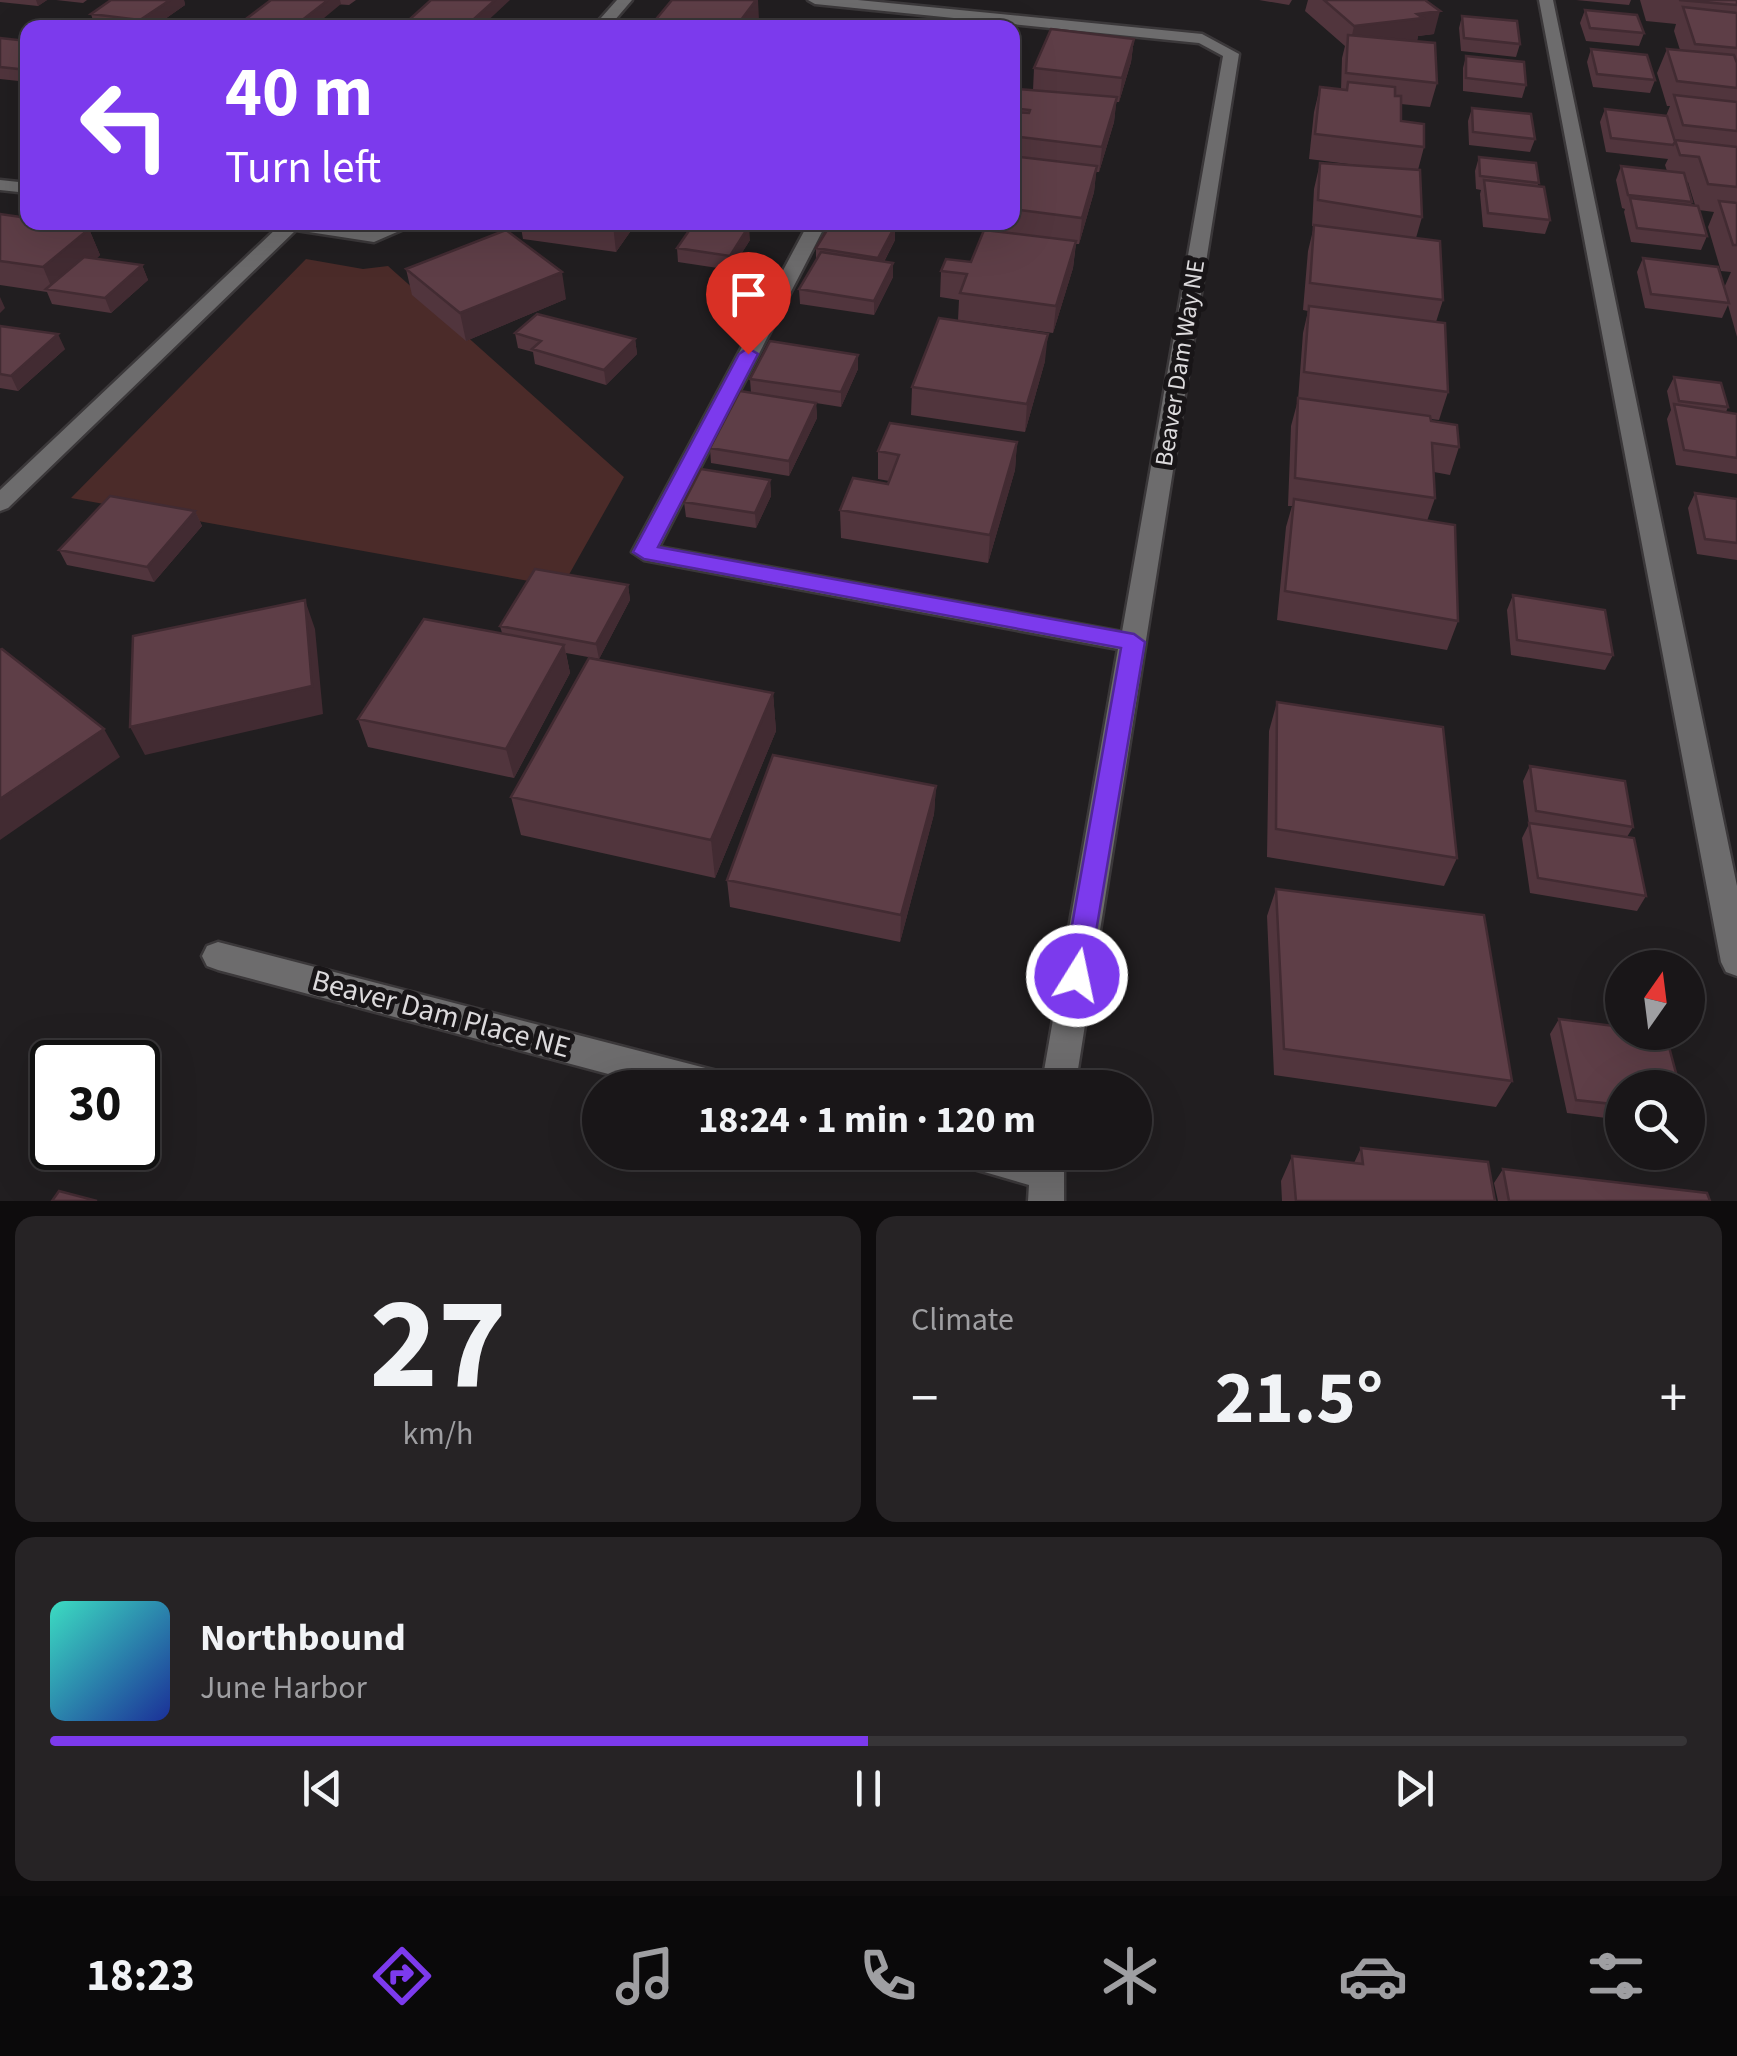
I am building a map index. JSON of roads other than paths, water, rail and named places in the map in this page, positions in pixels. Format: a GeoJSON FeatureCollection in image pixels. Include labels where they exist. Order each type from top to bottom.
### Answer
{"type":"FeatureCollection","features":[{"type":"Feature","properties":{"kind":"street"},"geometry":{"type":"LineString","coordinates":[[606,20],[625,0]]}},
{"type":"Feature","properties":{"kind":"street","name":"Beaver Dam Way NE"},"geometry":{"type":"LineString","coordinates":[[815,0],[1002,20]]}},
{"type":"Feature","properties":{"kind":"street"},"geometry":{"type":"LineString","coordinates":[[1546,0],[1737,962]]}},
{"type":"Feature","properties":{"kind":"street","name":"Beaver Dam Way NE"},"geometry":{"type":"LineString","coordinates":[[1020,22],[1202,39],[1231,54],[1061,1070]]}},
{"type":"Feature","properties":{"kind":"street"},"geometry":{"type":"LineString","coordinates":[[0,503],[278,230]]}},
{"type":"Feature","properties":{"kind":"street"},"geometry":{"type":"LineString","coordinates":[[333,230],[374,236],[390,230]]}},
{"type":"Feature","properties":{"kind":"street"},"geometry":{"type":"LineString","coordinates":[[814,230],[644,552],[1134,642]]}},
{"type":"Feature","properties":{"kind":"street","name":"Beaver Dam Place NE"},"geometry":{"type":"LineString","coordinates":[[218,956],[652,1070]]}}]}
